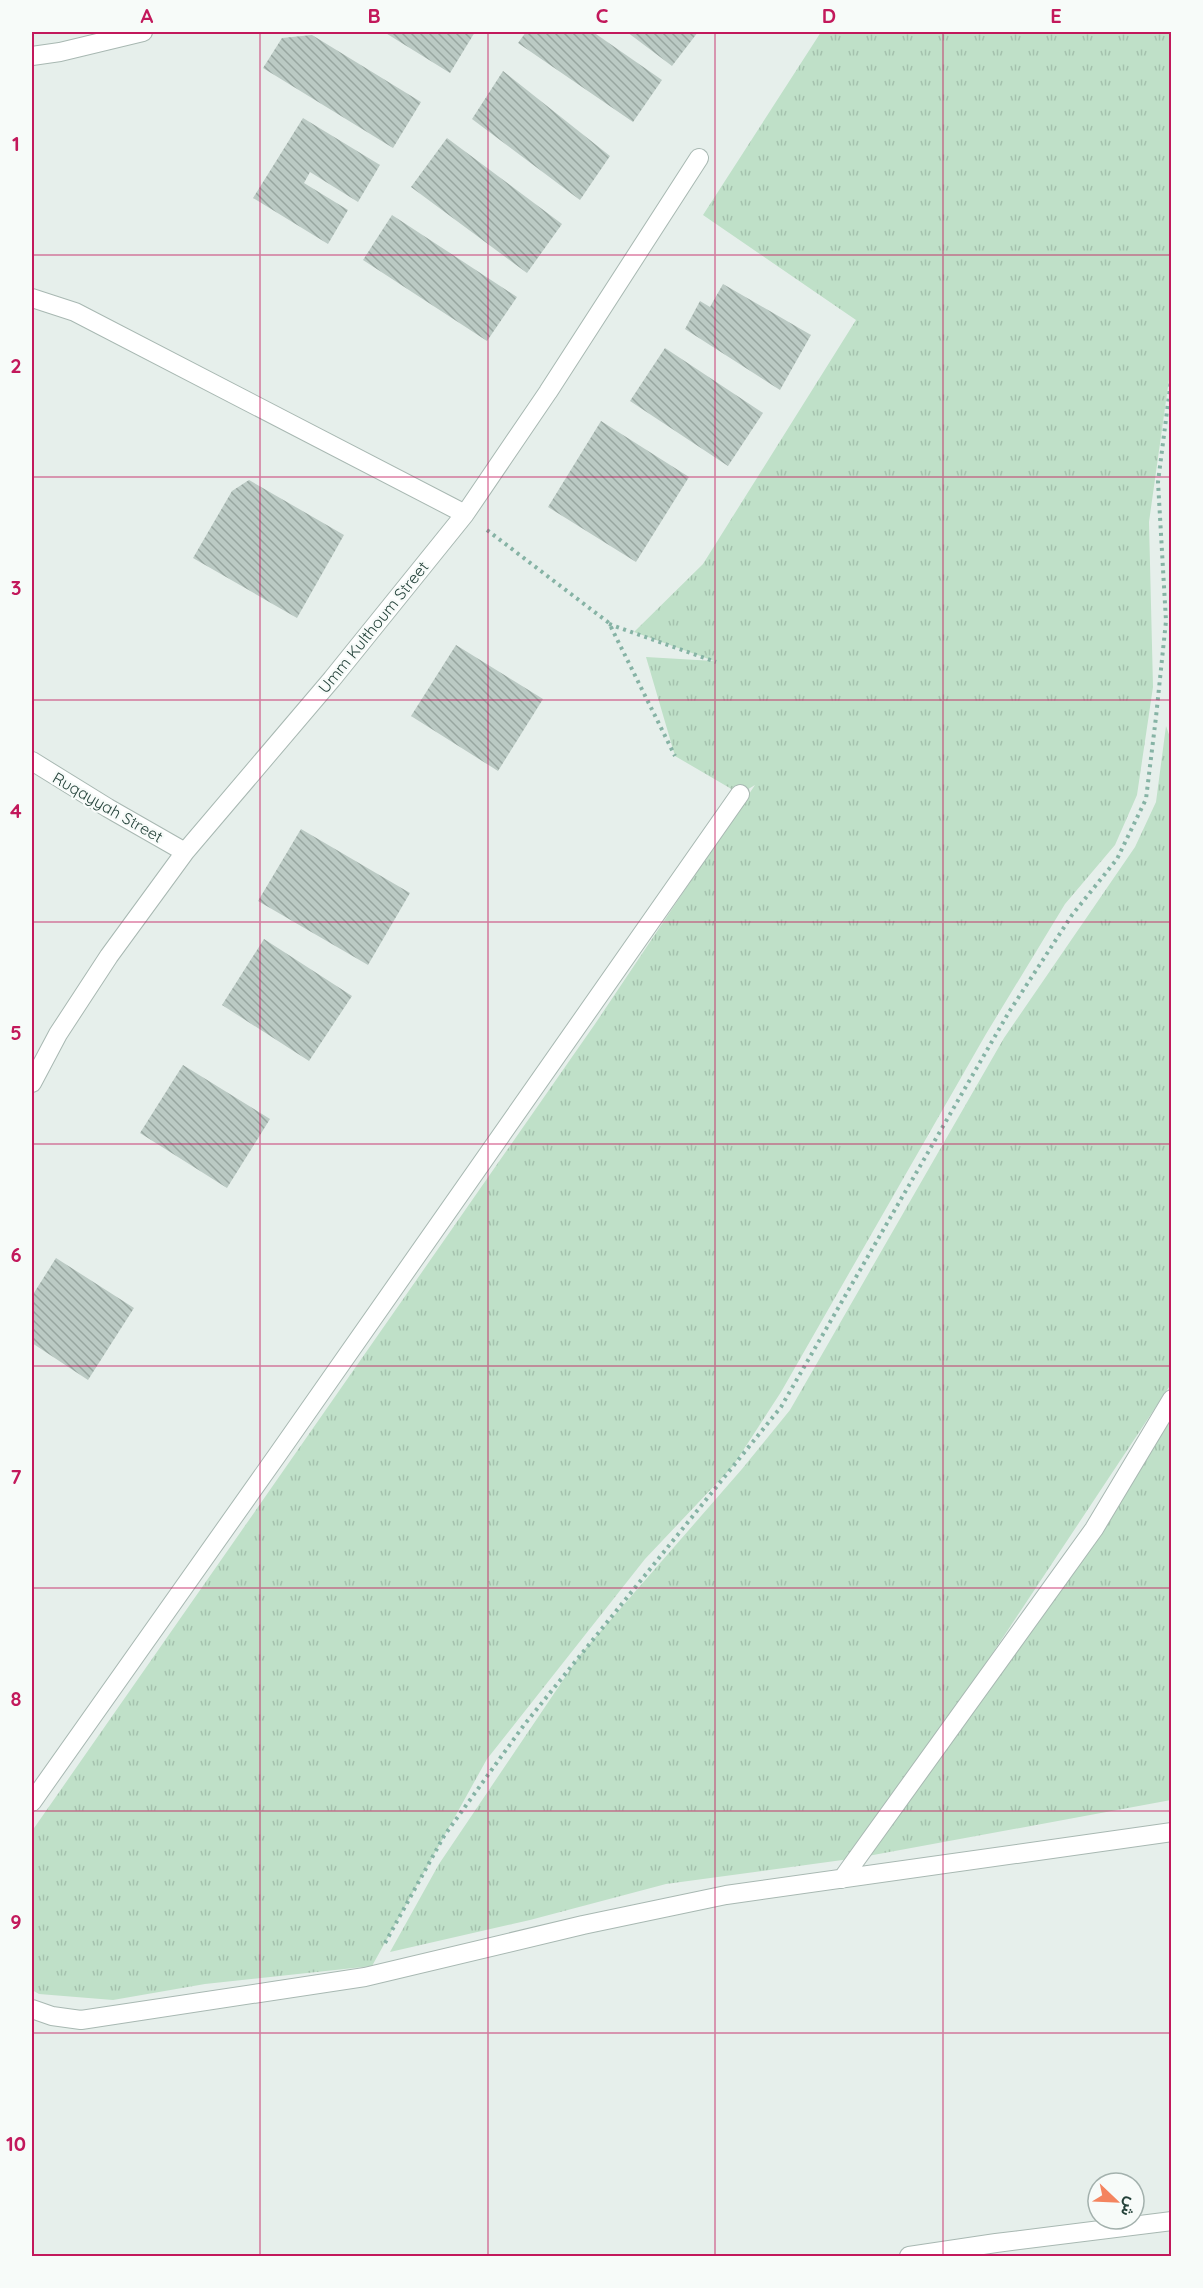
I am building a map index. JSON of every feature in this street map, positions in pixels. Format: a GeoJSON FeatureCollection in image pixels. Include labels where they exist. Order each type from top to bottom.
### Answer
{"type":"FeatureCollection","features":[{"type":"Feature","properties":{"kind":"street"},"geometry":{"type":"LineString","coordinates":[[32,56],[60,52],[143,32]]}},
{"type":"Feature","properties":{"kind":"street","name":"Umm Kulthoum Street"},"geometry":{"type":"LineString","coordinates":[[32,1083],[58,1034],[109,956],[185,852],[332,679],[465,514],[548,392],[699,158]]}},
{"type":"Feature","properties":{"kind":"street"},"geometry":{"type":"LineString","coordinates":[[32,298],[75,312],[465,514]]}},
{"type":"Feature","properties":{"kind":"street","name":"Ruqayyah Street"},"geometry":{"type":"LineString","coordinates":[[32,761],[185,852]]}},
{"type":"Feature","properties":{"kind":"street"},"geometry":{"type":"LineString","coordinates":[[32,1802],[740,794]]}},
{"type":"Feature","properties":{"kind":"street"},"geometry":{"type":"LineString","coordinates":[[842,1879],[1094,1529],[1172,1399]]}},
{"type":"Feature","properties":{"kind":"street"},"geometry":{"type":"LineString","coordinates":[[32,2009],[52,2016],[81,2020],[365,1977],[583,1925],[726,1895],[1172,1832]]}},
{"type":"Feature","properties":{"kind":"street"},"geometry":{"type":"LineString","coordinates":[[909,2256],[1172,2221]]}},
{"type":"Feature","properties":{"kind":"path"},"geometry":{"type":"LineString","coordinates":[[365,1977],[444,1836],[517,1734],[781,1407],[1009,1012],[1072,915],[1117,859],[1146,799],[1156,717],[1166,621],[1158,482],[1172,372]]}},
{"type":"Feature","properties":{"kind":"path"},"geometry":{"type":"LineString","coordinates":[[465,514],[609,623],[716,662]]}},
{"type":"Feature","properties":{"kind":"path"},"geometry":{"type":"LineString","coordinates":[[609,623],[675,756]]}},
{"type":"Feature","properties":{"kind":"green space"},"geometry":{"type":"Polygon","coordinates":[[[821,32],[1171,32],[1172,358],[1149,522],[1153,687],[1137,795],[1115,845],[1065,904],[986,1034],[781,1392],[733,1466],[645,1559],[487,1759],[372,1966],[205,1984],[113,2000],[39,1994],[32,1990],[32,1831],[595,1024],[755,785],[740,794],[675,756],[646,657],[714,661],[634,632],[703,564],[856,320],[703,215],[821,32]]]}},
{"type":"Feature","properties":{"kind":"green space"},"geometry":{"type":"Polygon","coordinates":[[[1166,726],[1172,743],[1171,1384],[870,1838],[1052,1587],[1171,1398],[1171,1800],[857,1858],[666,1884],[530,1920],[390,1952],[439,1864],[580,1655],[742,1469],[790,1410],[1004,1038],[1135,847],[1156,802],[1166,726]]]}},
{"type":"Feature","properties":{"kind":"building"},"geometry":{"type":"Polygon","coordinates":[[[384,32],[475,32],[450,73],[384,32]]]}},
{"type":"Feature","properties":{"kind":"building"},"geometry":{"type":"Polygon","coordinates":[[[526,32],[593,32],[662,80],[633,122],[518,43],[526,32]]]}},
{"type":"Feature","properties":{"kind":"building"},"geometry":{"type":"Polygon","coordinates":[[[627,32],[698,32],[672,66],[627,32]]]}},
{"type":"Feature","properties":{"kind":"building"},"geometry":{"type":"Polygon","coordinates":[[[312,35],[421,102],[393,148],[263,68],[282,38],[312,35]]]}},
{"type":"Feature","properties":{"kind":"building"},"geometry":{"type":"Polygon","coordinates":[[[503,71],[610,156],[580,200],[472,119],[503,71]]]}},
{"type":"Feature","properties":{"kind":"building"},"geometry":{"type":"Polygon","coordinates":[[[303,118],[380,165],[358,202],[310,172],[304,183],[348,210],[328,244],[253,198],[303,118]]]}},
{"type":"Feature","properties":{"kind":"building"},"geometry":{"type":"Polygon","coordinates":[[[447,138],[562,224],[527,273],[411,187],[447,138]]]}},
{"type":"Feature","properties":{"kind":"building"},"geometry":{"type":"Polygon","coordinates":[[[392,215],[517,297],[487,341],[363,260],[392,215]]]}},
{"type":"Feature","properties":{"kind":"building"},"geometry":{"type":"Polygon","coordinates":[[[723,284],[811,335],[780,390],[685,329],[700,301],[710,307],[723,284]]]}},
{"type":"Feature","properties":{"kind":"building"},"geometry":{"type":"Polygon","coordinates":[[[665,348],[763,413],[728,466],[630,401],[665,348]]]}},
{"type":"Feature","properties":{"kind":"building"},"geometry":{"type":"Polygon","coordinates":[[[601,421],[689,477],[636,562],[548,507],[601,421]]]}},
{"type":"Feature","properties":{"kind":"building"},"geometry":{"type":"Polygon","coordinates":[[[249,480],[344,535],[297,618],[193,558],[232,491],[249,480]]]}},
{"type":"Feature","properties":{"kind":"building"},"geometry":{"type":"Polygon","coordinates":[[[456,645],[543,699],[498,771],[411,716],[456,645]]]}},
{"type":"Feature","properties":{"kind":"building"},"geometry":{"type":"Polygon","coordinates":[[[301,829],[410,893],[368,965],[258,901],[301,829]]]}},
{"type":"Feature","properties":{"kind":"building"},"geometry":{"type":"Polygon","coordinates":[[[264,939],[352,996],[309,1061],[222,1005],[264,939]]]}},
{"type":"Feature","properties":{"kind":"building"},"geometry":{"type":"Polygon","coordinates":[[[183,1065],[270,1119],[227,1188],[140,1133],[183,1065]]]}},
{"type":"Feature","properties":{"kind":"building"},"geometry":{"type":"Polygon","coordinates":[[[56,1258],[134,1308],[88,1380],[32,1343],[32,1296],[56,1258]]]}}]}
